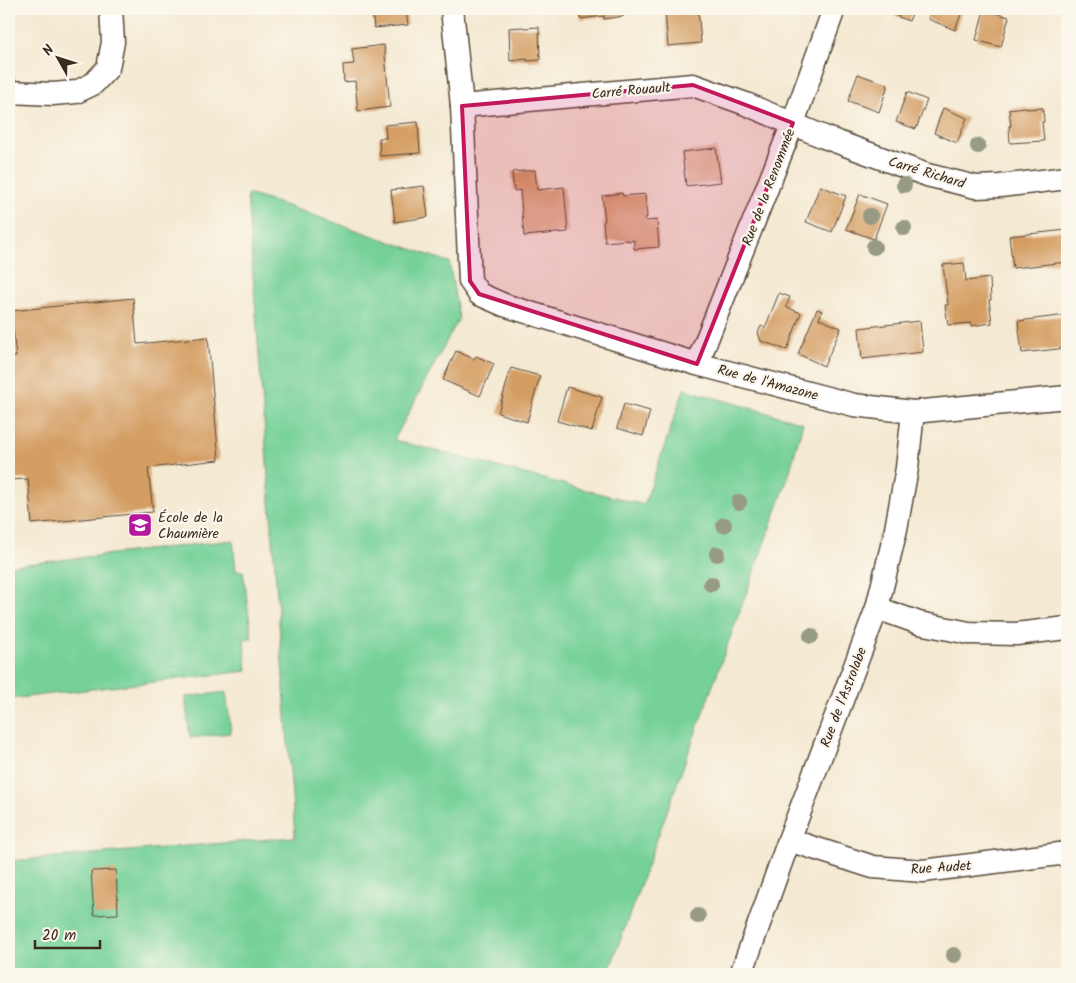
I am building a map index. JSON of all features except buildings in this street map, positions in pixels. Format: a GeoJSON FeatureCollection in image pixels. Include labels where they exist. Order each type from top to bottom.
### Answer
{"type":"FeatureCollection","features":[{"type":"Feature","properties":{"kind":"street"},"geometry":{"type":"LineString","coordinates":[[9,92],[53,94],[76,92],[93,84],[108,68],[113,42],[111,9]]}},
{"type":"Feature","properties":{"kind":"street"},"geometry":{"type":"LineString","coordinates":[[452,9],[462,106]]}},
{"type":"Feature","properties":{"kind":"street","name":"Rue de la Renommée"},"geometry":{"type":"LineString","coordinates":[[698,364],[793,123],[834,9]]}},
{"type":"Feature","properties":{"kind":"street","name":"Carré Rouault"},"geometry":{"type":"LineString","coordinates":[[462,106],[693,85],[793,123]]}},
{"type":"Feature","properties":{"kind":"street","name":"Rue de l'Amazone"},"geometry":{"type":"LineString","coordinates":[[462,106],[470,282],[478,294],[504,305],[698,364],[854,405],[913,412],[1067,397]]}},
{"type":"Feature","properties":{"kind":"street","name":"Carré Richard"},"geometry":{"type":"LineString","coordinates":[[793,123],[824,137],[927,175],[976,187],[1067,178]]}},
{"type":"Feature","properties":{"kind":"street","name":"Rue de l'Astrolabe"},"geometry":{"type":"LineString","coordinates":[[741,974],[789,840],[877,608],[896,529],[907,468],[913,412]]}},
{"type":"Feature","properties":{"kind":"street"},"geometry":{"type":"LineString","coordinates":[[877,608],[919,623],[969,632],[1016,634],[1067,628]]}},
{"type":"Feature","properties":{"kind":"street","name":"Rue Audet"},"geometry":{"type":"LineString","coordinates":[[789,840],[872,867],[923,871],[1067,853]]}},
{"type":"Feature","properties":{"kind":"highlighted area"},"geometry":{"type":"Polygon","coordinates":[[[693,85],[793,123],[697,364],[479,294],[470,281],[462,106],[693,85]]]}},
{"type":"Feature","properties":{"kind":"green space"},"geometry":{"type":"Polygon","coordinates":[[[247,194],[449,262],[459,318],[394,440],[644,505],[684,389],[803,423],[788,478],[608,974],[9,974],[9,861],[295,837],[247,194]]]}},
{"type":"Feature","properties":{"kind":"green space"},"geometry":{"type":"Polygon","coordinates":[[[233,540],[236,571],[243,571],[252,638],[244,639],[247,671],[9,699],[9,566],[233,540]]]}},
{"type":"Feature","properties":{"kind":"green space"},"geometry":{"type":"Polygon","coordinates":[[[226,692],[231,733],[190,738],[185,697],[226,692]]]}},
{"type":"Feature","properties":{"kind":"place","name":"École de la Chaumière"},"geometry":{"type":"Point","coordinates":[140,525]}}]}
